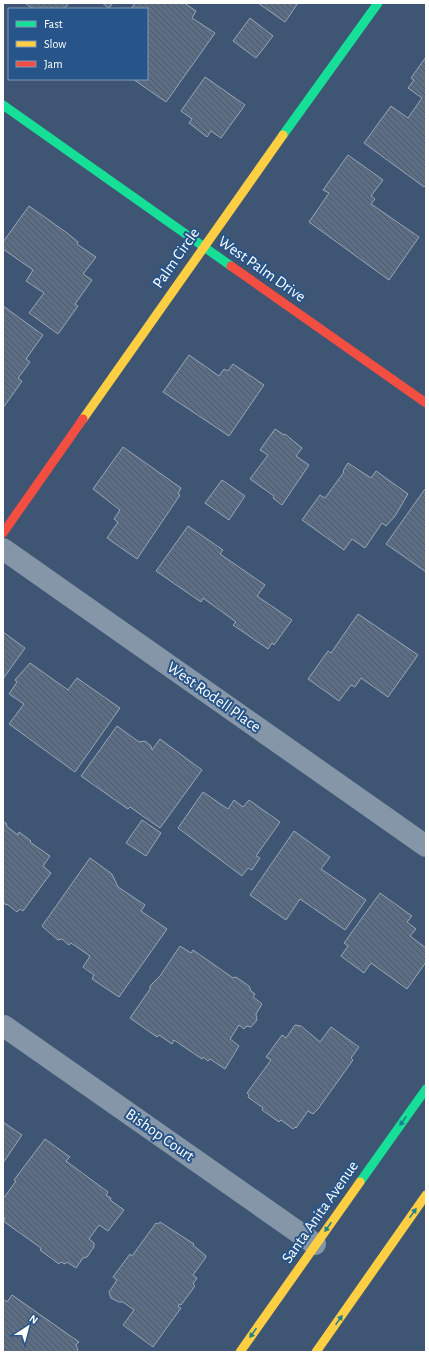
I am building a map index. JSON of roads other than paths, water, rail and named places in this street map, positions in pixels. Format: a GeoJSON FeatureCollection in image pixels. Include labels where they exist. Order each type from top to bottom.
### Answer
{"type":"FeatureCollection","features":[{"type":"Feature","properties":{"kind":"street","name":"Palm Circle"},"geometry":{"type":"LineString","coordinates":[[3,533],[203,246],[378,3]]}},
{"type":"Feature","properties":{"kind":"street","name":"West Palm Drive"},"geometry":{"type":"LineString","coordinates":[[3,105],[426,403]]}},
{"type":"Feature","properties":{"kind":"street","name":"West Rodell Place"},"geometry":{"type":"LineString","coordinates":[[3,549],[426,846]]}},
{"type":"Feature","properties":{"kind":"street","name":"Bishop Court"},"geometry":{"type":"LineString","coordinates":[[4,1026],[315,1244]]}},
{"type":"Feature","properties":{"kind":"street","name":"Santa Anita Avenue"},"geometry":{"type":"LineString","coordinates":[[240,1352],[426,1089]]}},
{"type":"Feature","properties":{"kind":"street"},"geometry":{"type":"LineString","coordinates":[[316,1352],[426,1195]]}}]}
